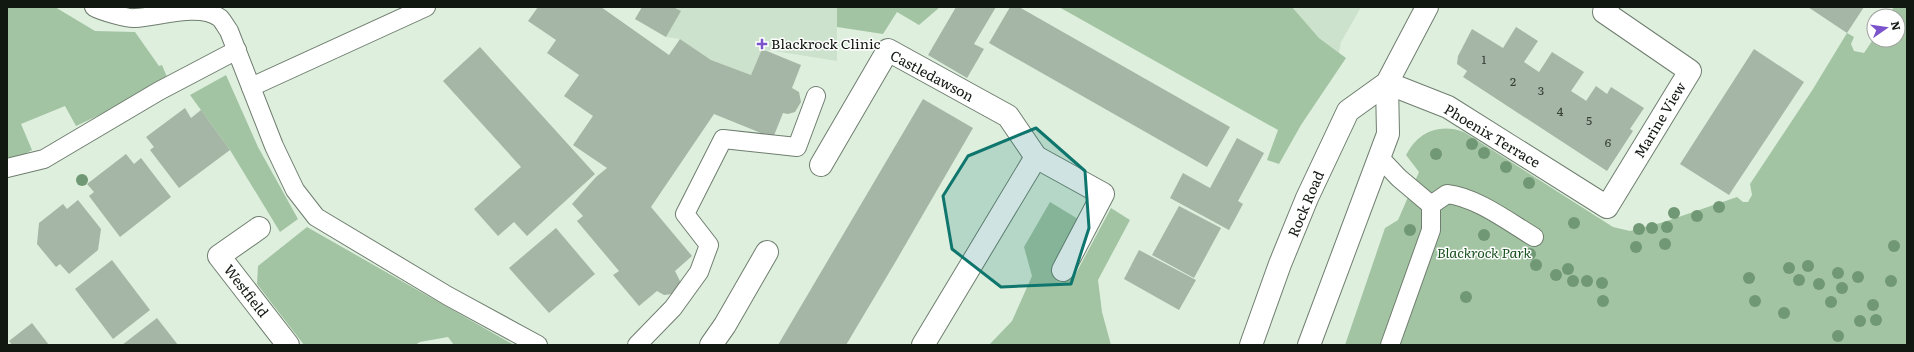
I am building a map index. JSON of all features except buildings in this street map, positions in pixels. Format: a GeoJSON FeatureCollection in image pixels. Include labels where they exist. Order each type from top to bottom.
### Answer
{"type":"FeatureCollection","features":[{"type":"Feature","properties":{"kind":"street","name":"Rock Road"},"geometry":{"type":"LineString","coordinates":[[1251,345],[1280,264],[1307,198],[1348,111],[1387,83],[1427,7]]}},
{"type":"Feature","properties":{"kind":"street","name":"Marine View"},"geometry":{"type":"LineString","coordinates":[[1593,198],[1607,208],[1690,71],[1601,9]]}},
{"type":"Feature","properties":{"kind":"street","name":"Castledawson"},"geometry":{"type":"LineString","coordinates":[[821,165],[888,50],[1008,116],[1036,157],[1103,194],[1063,270]]}},
{"type":"Feature","properties":{"kind":"street","name":"Rock Road"},"geometry":{"type":"LineString","coordinates":[[1309,345],[1388,134],[1387,83]]}},
{"type":"Feature","properties":{"kind":"street","name":"Phoenix Terrace"},"geometry":{"type":"LineString","coordinates":[[1387,83],[1448,107],[1593,198]]}},
{"type":"Feature","properties":{"kind":"street"},"geometry":{"type":"LineString","coordinates":[[923,345],[1036,157]]}},
{"type":"Feature","properties":{"kind":"street","name":"Westfield"},"geometry":{"type":"LineString","coordinates":[[259,228],[219,256],[288,345]]}},
{"type":"Feature","properties":{"kind":"street"},"geometry":{"type":"LineString","coordinates":[[711,345],[725,325],[767,252]]}},
{"type":"Feature","properties":{"kind":"lane"},"geometry":{"type":"LineString","coordinates":[[94,7],[134,19],[164,13],[197,11],[212,14],[220,19],[225,25],[237,50],[274,146],[296,190],[316,217],[448,296],[538,345]]}},
{"type":"Feature","properties":{"kind":"lane"},"geometry":{"type":"LineString","coordinates":[[251,87],[426,7]]}},
{"type":"Feature","properties":{"kind":"lane"},"geometry":{"type":"LineString","coordinates":[[7,168],[44,158],[159,91],[237,50]]}},
{"type":"Feature","properties":{"kind":"lane"},"geometry":{"type":"LineString","coordinates":[[637,345],[673,308],[699,272],[709,245],[685,214],[723,139],[797,147],[816,96]]}},
{"type":"Feature","properties":{"kind":"lane"},"geometry":{"type":"LineString","coordinates":[[1379,157],[1399,178],[1431,205]]}},
{"type":"Feature","properties":{"kind":"lane"},"geometry":{"type":"LineString","coordinates":[[1431,205],[1447,194],[1458,195],[1476,203],[1534,237]]}},
{"type":"Feature","properties":{"kind":"lane"},"geometry":{"type":"LineString","coordinates":[[1390,345],[1430,230],[1431,205]]}},
{"type":"Feature","properties":{"kind":"highlighted area"},"geometry":{"type":"Polygon","coordinates":[[[1036,128],[1085,171],[1089,228],[1071,284],[1001,287],[952,249],[943,196],[968,156],[1036,128]]]}},
{"type":"Feature","properties":{"kind":"shaded area","name":"Blackrock Clinic"},"geometry":{"type":"Polygon","coordinates":[[[642,7],[837,7],[837,61],[762,49],[751,75],[711,60],[680,39],[666,37],[635,19],[642,7]]]}},
{"type":"Feature","properties":{"kind":"shaded area"},"geometry":{"type":"Polygon","coordinates":[[[1292,7],[1361,7],[1341,42],[1339,53],[1319,38],[1292,7]]]}},
{"type":"Feature","properties":{"kind":"green space"},"geometry":{"type":"Polygon","coordinates":[[[7,7],[55,7],[95,31],[135,32],[159,66],[162,65],[169,82],[76,126],[65,106],[21,124],[32,150],[16,159],[7,157],[7,7]]]}},
{"type":"Feature","properties":{"kind":"green space"},"geometry":{"type":"Polygon","coordinates":[[[837,7],[940,7],[919,25],[897,12],[883,34],[837,27],[837,7]]]}},
{"type":"Feature","properties":{"kind":"green space"},"geometry":{"type":"Polygon","coordinates":[[[1059,7],[1292,7],[1319,38],[1346,58],[1301,125],[1279,164],[1267,160],[1278,130],[1059,7]]]}},
{"type":"Feature","properties":{"kind":"green space","name":"Blackrock Park"},"geometry":{"type":"Polygon","coordinates":[[[1907,7],[1907,345],[1345,345],[1385,228],[1398,220],[1419,172],[1406,155],[1411,147],[1423,135],[1438,129],[1455,129],[1464,132],[1613,227],[1630,231],[1664,222],[1737,197],[1743,202],[1748,202],[1752,195],[1750,184],[1813,89],[1847,33],[1854,37],[1851,44],[1854,51],[1864,53],[1867,48],[1906,48],[1906,8],[1893,8],[1907,7]]]}},
{"type":"Feature","properties":{"kind":"green space"},"geometry":{"type":"Polygon","coordinates":[[[226,75],[258,147],[298,219],[280,232],[230,150],[190,95],[226,75]]]}},
{"type":"Feature","properties":{"kind":"green space"},"geometry":{"type":"Polygon","coordinates":[[[1050,202],[1078,219],[1053,264],[1074,277],[1111,208],[1130,220],[1098,280],[1102,312],[1111,345],[989,345],[1012,321],[1032,276],[1024,247],[1050,202]]]}},
{"type":"Feature","properties":{"kind":"green space"},"geometry":{"type":"Polygon","coordinates":[[[307,227],[514,345],[454,345],[448,337],[420,342],[415,345],[304,345],[257,284],[258,266],[307,227]]]}},
{"type":"Feature","properties":{"kind":"place","name":"Blackrock Clinic"},"geometry":{"type":"Point","coordinates":[762,44]}}]}
